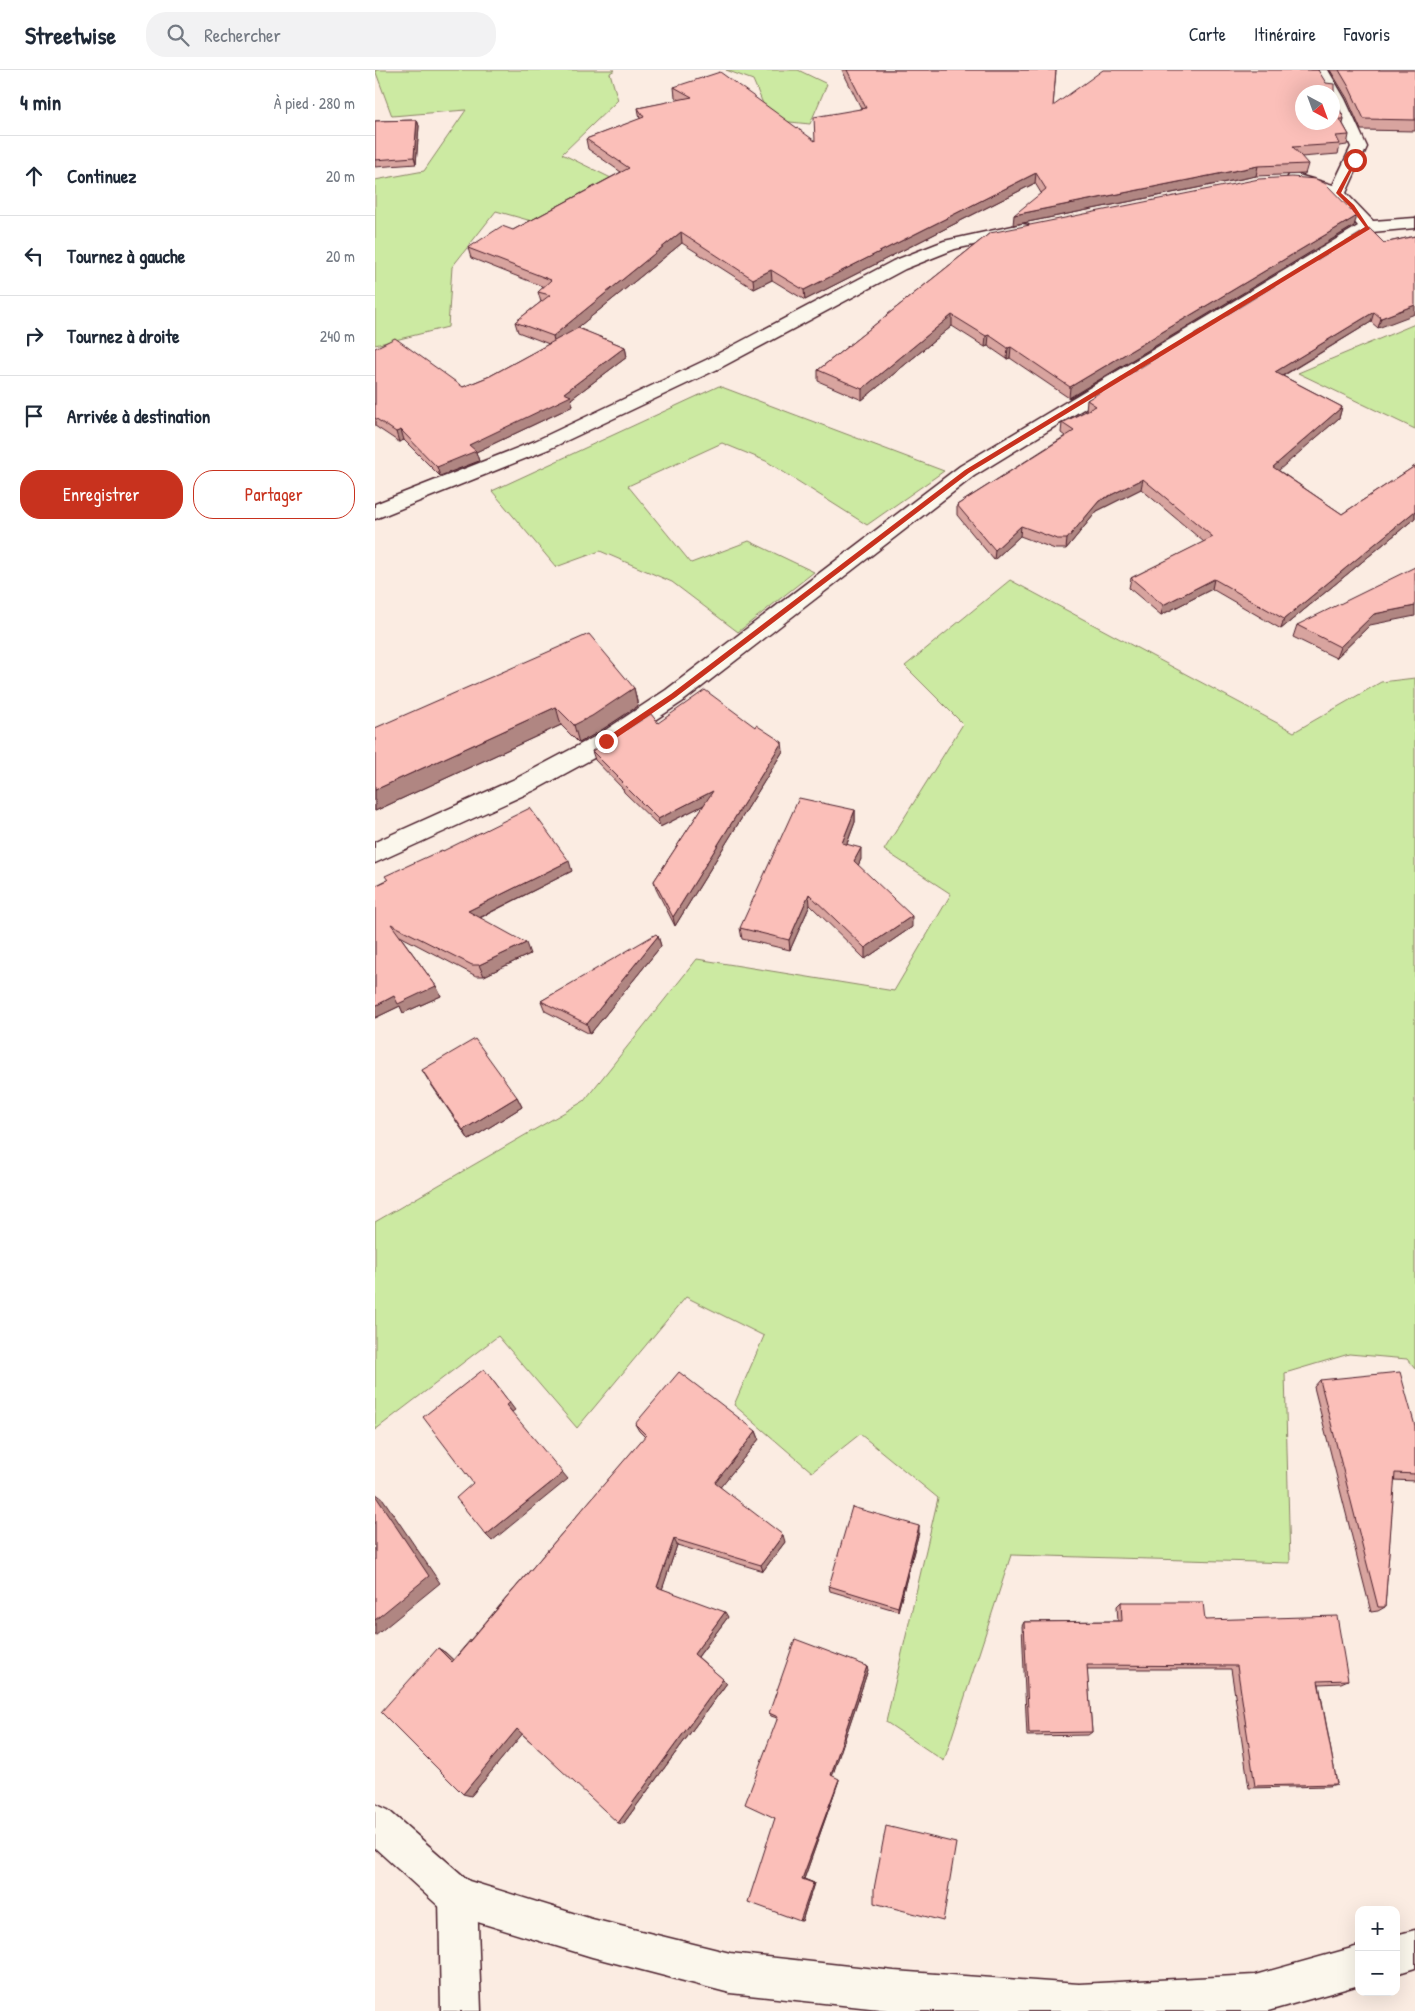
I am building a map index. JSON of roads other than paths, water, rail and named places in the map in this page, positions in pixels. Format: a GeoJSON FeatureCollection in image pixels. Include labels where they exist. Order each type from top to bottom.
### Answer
{"type":"FeatureCollection","features":[{"type":"Feature","properties":{"kind":"street"},"geometry":{"type":"LineString","coordinates":[[1320,70],[1337,99],[1359,147],[1355,160],[1338,193]]}},
{"type":"Feature","properties":{"kind":"street"},"geometry":{"type":"LineString","coordinates":[[1276,181],[1295,179],[1324,186],[1338,193],[1352,206],[1368,228]]}},
{"type":"Feature","properties":{"kind":"street"},"geometry":{"type":"LineString","coordinates":[[375,853],[526,784],[606,741],[674,696],[967,471],[1368,228],[1415,223]]}},
{"type":"Feature","properties":{"kind":"street"},"geometry":{"type":"LineString","coordinates":[[375,512],[542,446],[713,364],[899,265],[949,245],[1037,226]]}},
{"type":"Feature","properties":{"kind":"street"},"geometry":{"type":"LineString","coordinates":[[375,1823],[458,1897],[592,1938],[730,1972],[903,1992],[1079,2004],[1255,1996],[1355,1966]]}},
{"type":"Feature","properties":{"kind":"street"},"geometry":{"type":"LineString","coordinates":[[458,1897],[461,2011]]}},
{"type":"Feature","properties":{"kind":"street"},"geometry":{"type":"LineString","coordinates":[[1400,1954],[1415,1949]]}}]}
